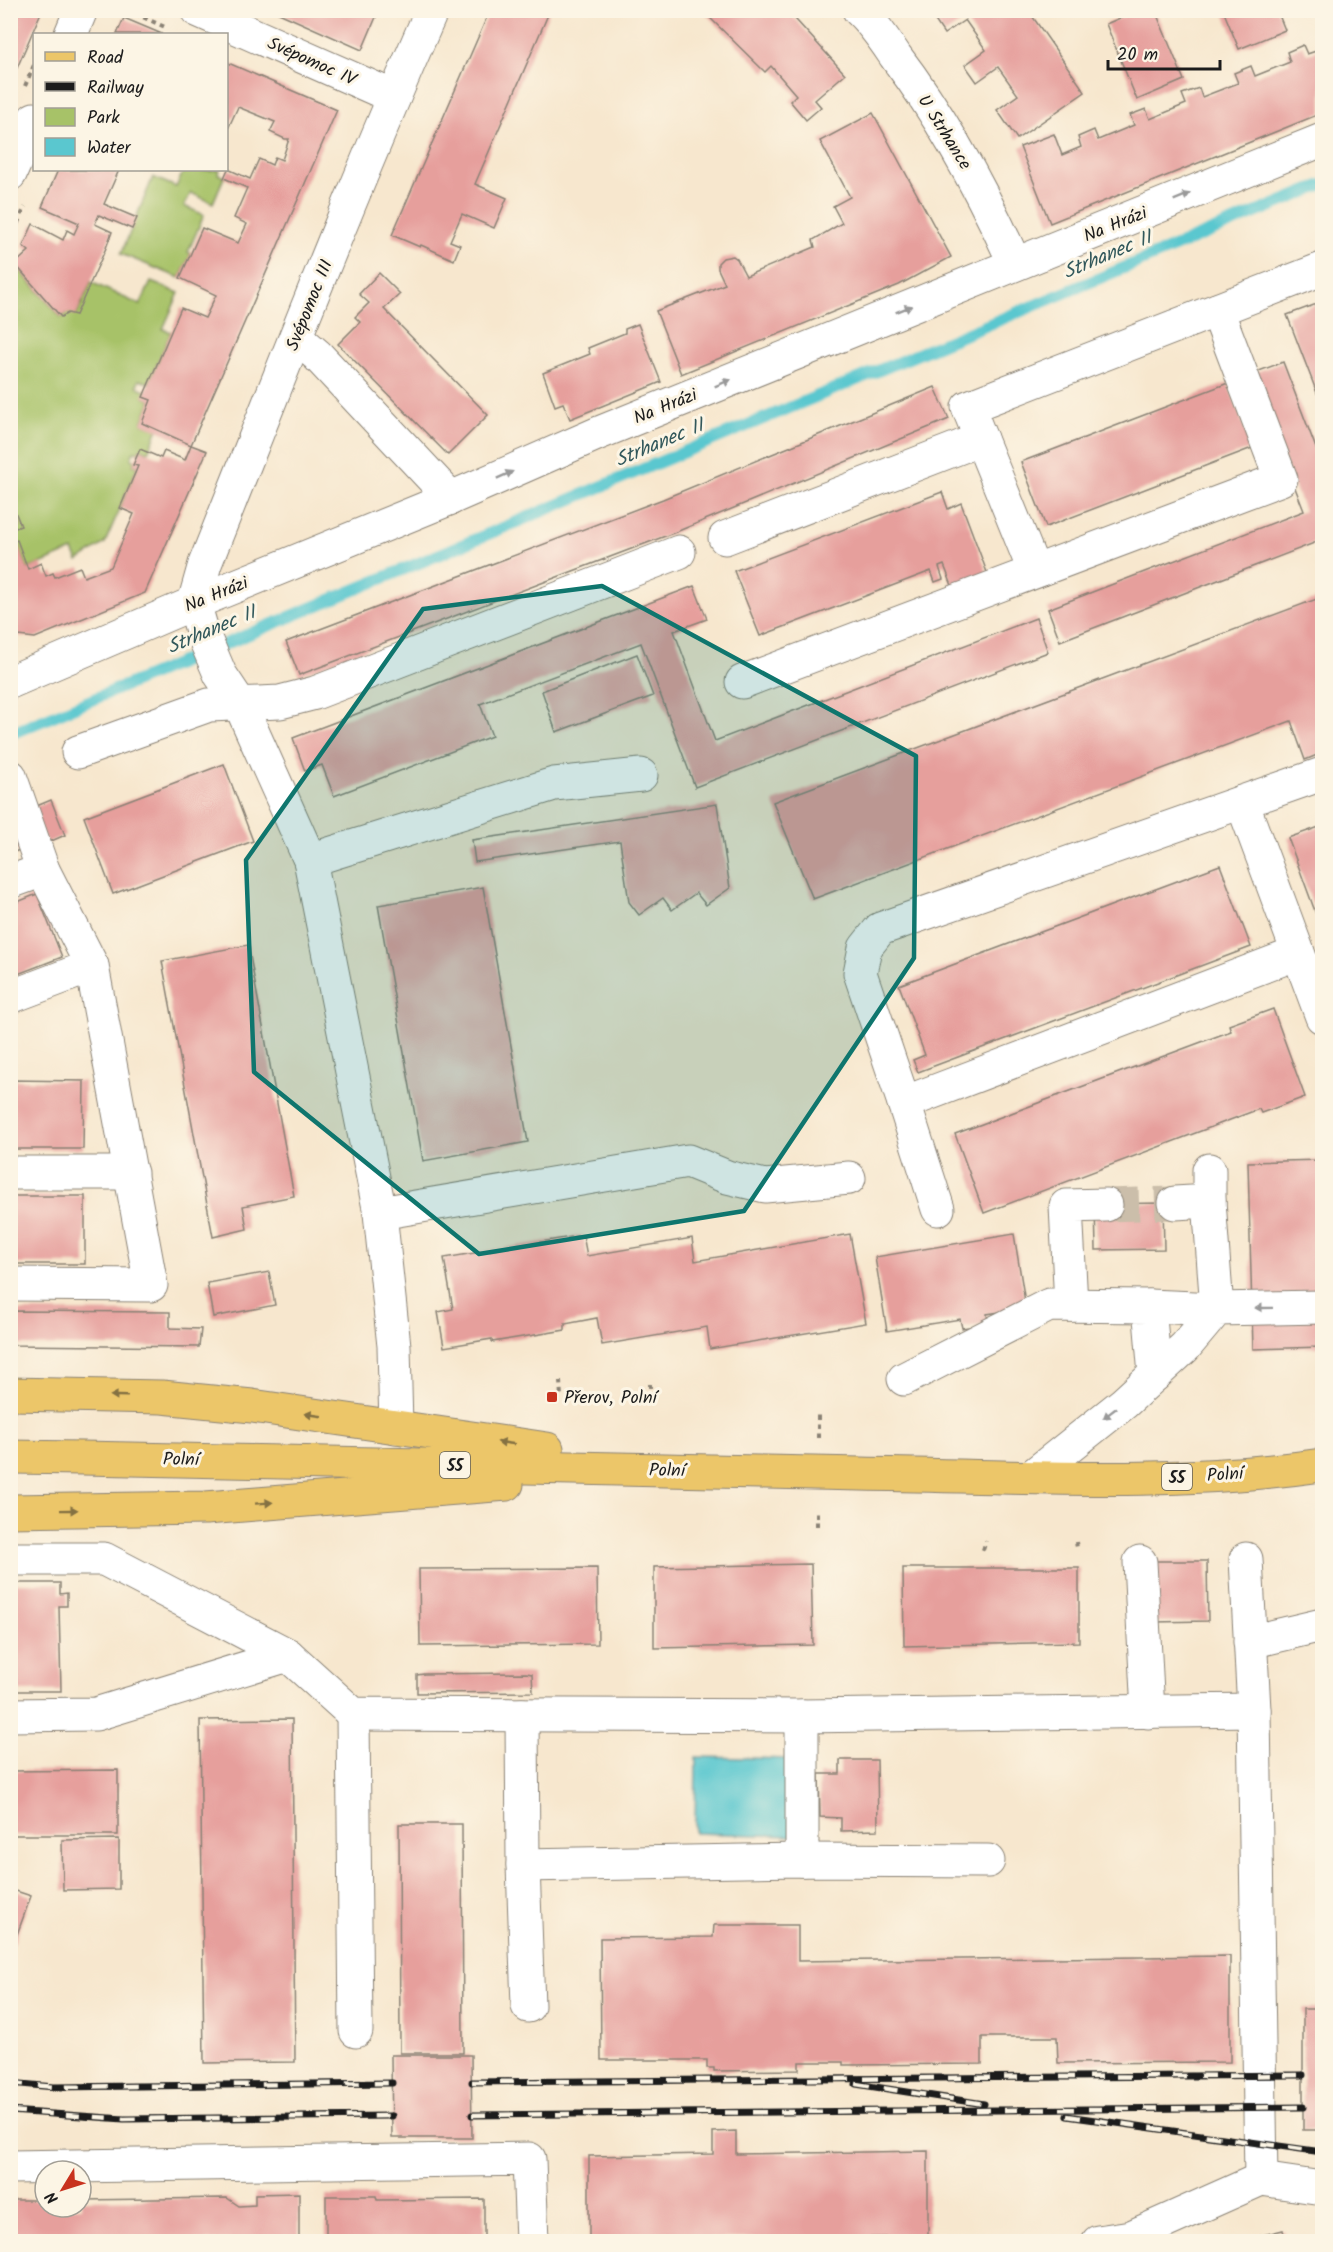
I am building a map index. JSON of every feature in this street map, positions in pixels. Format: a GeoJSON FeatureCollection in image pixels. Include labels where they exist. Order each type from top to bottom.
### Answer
{"type":"FeatureCollection","features":[{"type":"Feature","properties":{"kind":"main road"},"geometry":{"type":"LineString","coordinates":[[10,1394],[162,1397],[252,1406],[689,1470]]}},
{"type":"Feature","properties":{"kind":"main road","name":"Polní"},"geometry":{"type":"LineString","coordinates":[[10,1457],[222,1459],[1032,1477],[1237,1474],[1323,1464]]}},
{"type":"Feature","properties":{"kind":"main road"},"geometry":{"type":"LineString","coordinates":[[10,1511],[206,1508],[689,1470]]}},
{"type":"Feature","properties":{"kind":"street"},"geometry":{"type":"LineString","coordinates":[[71,33],[81,10]]}},
{"type":"Feature","properties":{"kind":"street","name":"Svépomoc IV"},"geometry":{"type":"LineString","coordinates":[[197,10],[394,97]]}},
{"type":"Feature","properties":{"kind":"street","name":"Svépomoc III"},"geometry":{"type":"LineString","coordinates":[[194,603],[205,564],[296,337],[432,10]]}},
{"type":"Feature","properties":{"kind":"street","name":"U Strhance"},"geometry":{"type":"LineString","coordinates":[[859,10],[909,74],[962,156],[1016,264]]}},
{"type":"Feature","properties":{"kind":"street"},"geometry":{"type":"LineString","coordinates":[[10,174],[33,121]]}},
{"type":"Feature","properties":{"kind":"street","name":"Na Hrázi"},"geometry":{"type":"LineString","coordinates":[[10,682],[194,603],[452,498],[600,433],[1323,140]]}},
{"type":"Feature","properties":{"kind":"street"},"geometry":{"type":"LineString","coordinates":[[1034,570],[968,407],[1323,269]]}},
{"type":"Feature","properties":{"kind":"street"},"geometry":{"type":"LineString","coordinates":[[742,682],[1034,570],[1281,479],[1217,310]]}},
{"type":"Feature","properties":{"kind":"street"},"geometry":{"type":"LineString","coordinates":[[296,337],[317,355],[452,498]]}},
{"type":"Feature","properties":{"kind":"street"},"geometry":{"type":"LineString","coordinates":[[725,538],[981,439]]}},
{"type":"Feature","properties":{"kind":"street"},"geometry":{"type":"LineString","coordinates":[[78,752],[209,705],[280,702],[315,693],[679,552]]}},
{"type":"Feature","properties":{"kind":"street"},"geometry":{"type":"LineString","coordinates":[[194,603],[203,634],[220,674],[240,704],[310,860],[380,1213],[394,1346],[396,1427]]}},
{"type":"Feature","properties":{"kind":"street"},"geometry":{"type":"LineString","coordinates":[[938,1209],[860,974],[865,948],[880,929],[1323,774]]}},
{"type":"Feature","properties":{"kind":"street"},"geometry":{"type":"LineString","coordinates":[[310,860],[554,784],[641,775]]}},
{"type":"Feature","properties":{"kind":"street"},"geometry":{"type":"LineString","coordinates":[[10,776],[43,870],[92,966],[151,1285],[10,1284]]}},
{"type":"Feature","properties":{"kind":"street"},"geometry":{"type":"LineString","coordinates":[[1242,802],[1323,1017]]}},
{"type":"Feature","properties":{"kind":"street"},"geometry":{"type":"LineString","coordinates":[[10,882],[43,870]]}},
{"type":"Feature","properties":{"kind":"street"},"geometry":{"type":"LineString","coordinates":[[904,1103],[1298,953]]}},
{"type":"Feature","properties":{"kind":"street"},"geometry":{"type":"LineString","coordinates":[[10,997],[92,966]]}},
{"type":"Feature","properties":{"kind":"street"},"geometry":{"type":"LineString","coordinates":[[380,1213],[688,1161],[727,1178],[765,1186],[849,1178]]}},
{"type":"Feature","properties":{"kind":"street"},"geometry":{"type":"LineString","coordinates":[[10,1173],[131,1173]]}},
{"type":"Feature","properties":{"kind":"street"},"geometry":{"type":"LineString","coordinates":[[1032,1477],[1124,1403],[1185,1347],[1217,1310],[1209,1186],[1175,1203]]}},
{"type":"Feature","properties":{"kind":"street"},"geometry":{"type":"LineString","coordinates":[[1071,1305],[1066,1206],[1106,1205]]}},
{"type":"Feature","properties":{"kind":"street"},"geometry":{"type":"LineString","coordinates":[[904,1379],[1049,1305],[1149,1306],[1217,1310],[1323,1307]]}},
{"type":"Feature","properties":{"kind":"street"},"geometry":{"type":"LineString","coordinates":[[1149,1306],[1155,1375]]}},
{"type":"Feature","properties":{"kind":"street"},"geometry":{"type":"LineString","coordinates":[[10,1559],[104,1559],[288,1655],[353,1714],[802,1716],[1254,1710]]}},
{"type":"Feature","properties":{"kind":"street"},"geometry":{"type":"LineString","coordinates":[[1246,1559],[1254,1710],[1261,2180]]}},
{"type":"Feature","properties":{"kind":"street"},"geometry":{"type":"LineString","coordinates":[[1140,1562],[1148,1712]]}},
{"type":"Feature","properties":{"kind":"street"},"geometry":{"type":"LineString","coordinates":[[1250,1642],[1323,1625]]}},
{"type":"Feature","properties":{"kind":"street"},"geometry":{"type":"LineString","coordinates":[[10,1715],[96,1714],[288,1655]]}},
{"type":"Feature","properties":{"kind":"street"},"geometry":{"type":"LineString","coordinates":[[353,1714],[356,2031]]}},
{"type":"Feature","properties":{"kind":"street"},"geometry":{"type":"LineString","coordinates":[[522,1715],[523,1865],[528,2006]]}},
{"type":"Feature","properties":{"kind":"street"},"geometry":{"type":"LineString","coordinates":[[802,1716],[802,1860]]}},
{"type":"Feature","properties":{"kind":"street"},"geometry":{"type":"LineString","coordinates":[[523,1865],[802,1860],[988,1861]]}},
{"type":"Feature","properties":{"kind":"street"},"geometry":{"type":"LineString","coordinates":[[10,2167],[529,2159],[532,2241]]}},
{"type":"Feature","properties":{"kind":"street"},"geometry":{"type":"LineString","coordinates":[[1098,2241],[1131,2237],[1261,2180],[1323,2188]]}},
{"type":"Feature","properties":{"kind":"path"},"geometry":{"type":"LineString","coordinates":[[127,10],[171,30]]}},
{"type":"Feature","properties":{"kind":"path"},"geometry":{"type":"LineString","coordinates":[[560,1381],[561,1397]]}},
{"type":"Feature","properties":{"kind":"path"},"geometry":{"type":"LineString","coordinates":[[650,1384],[650,1397]]}},
{"type":"Feature","properties":{"kind":"path"},"geometry":{"type":"LineString","coordinates":[[983,1550],[986,1541]]}},
{"type":"Feature","properties":{"kind":"path"},"geometry":{"type":"LineString","coordinates":[[1076,1542],[1077,1548]]}},
{"type":"Feature","properties":{"kind":"highlighted area"},"geometry":{"type":"Polygon","coordinates":[[[602,586],[916,756],[914,958],[744,1211],[479,1254],[254,1072],[246,860],[423,609],[602,586]]]}},
{"type":"Feature","properties":{"kind":"green space"},"geometry":{"type":"Polygon","coordinates":[[[184,171],[220,171],[218,174],[224,177],[213,203],[191,193],[184,206],[204,215],[180,278],[121,254],[153,177],[176,187],[184,171]]]}},
{"type":"Feature","properties":{"kind":"green space"},"geometry":{"type":"Polygon","coordinates":[[[10,259],[61,317],[68,313],[77,314],[91,282],[140,305],[151,282],[179,293],[163,329],[171,332],[149,383],[139,380],[137,386],[146,391],[144,397],[151,400],[142,423],[158,429],[148,452],[140,449],[139,452],[134,451],[131,459],[135,461],[133,465],[138,466],[105,543],[78,561],[73,550],[28,569],[17,541],[11,543],[11,530],[21,526],[10,500],[10,259]]]}},
{"type":"Feature","properties":{"kind":"water"},"geometry":{"type":"Polygon","coordinates":[[[696,1757],[792,1759],[792,1836],[695,1833],[696,1757]]]}},
{"type":"Feature","properties":{"kind":"building"},"geometry":{"type":"Polygon","coordinates":[[[10,10],[42,10],[17,68],[10,65],[10,10]]]}},
{"type":"Feature","properties":{"kind":"building"},"geometry":{"type":"Polygon","coordinates":[[[272,10],[379,10],[362,50],[272,10]]]}},
{"type":"Feature","properties":{"kind":"building"},"geometry":{"type":"Polygon","coordinates":[[[490,10],[550,10],[475,184],[507,198],[494,228],[462,214],[450,241],[460,245],[454,260],[392,235],[490,10]]]}},
{"type":"Feature","properties":{"kind":"building"},"geometry":{"type":"Polygon","coordinates":[[[702,10],[787,10],[845,74],[815,100],[821,107],[806,120],[790,101],[796,95],[771,66],[765,72],[702,10]]]}},
{"type":"Feature","properties":{"kind":"building"},"geometry":{"type":"Polygon","coordinates":[[[928,10],[1028,10],[1085,92],[1017,139],[997,110],[1018,95],[998,67],[977,82],[965,65],[986,50],[965,20],[944,34],[928,10]]]}},
{"type":"Feature","properties":{"kind":"building"},"geometry":{"type":"Polygon","coordinates":[[[1139,10],[1155,10],[1184,80],[1137,100],[1106,24],[1139,10]]]}},
{"type":"Feature","properties":{"kind":"building"},"geometry":{"type":"Polygon","coordinates":[[[1223,10],[1277,10],[1285,30],[1239,49],[1223,10]]]}},
{"type":"Feature","properties":{"kind":"building"},"geometry":{"type":"Polygon","coordinates":[[[124,18],[160,33],[117,33],[124,18]]]}},
{"type":"Feature","properties":{"kind":"building"},"geometry":{"type":"Polygon","coordinates":[[[1303,45],[1307,54],[1322,49],[1322,113],[1050,223],[1020,147],[1054,134],[1062,155],[1081,147],[1078,137],[1094,130],[1098,140],[1134,125],[1130,115],[1146,109],[1150,119],[1186,104],[1182,94],[1199,88],[1202,97],[1238,83],[1234,73],[1251,66],[1255,76],[1290,62],[1287,52],[1303,45]]]}},
{"type":"Feature","properties":{"kind":"building"},"geometry":{"type":"Polygon","coordinates":[[[228,63],[337,110],[191,445],[142,423],[151,400],[143,397],[181,308],[205,318],[216,295],[180,278],[202,228],[238,243],[247,224],[234,218],[247,188],[224,178],[228,169],[250,179],[259,159],[272,165],[275,157],[282,160],[289,139],[270,132],[275,122],[238,107],[228,129],[228,63]]]}},
{"type":"Feature","properties":{"kind":"building"},"geometry":{"type":"Polygon","coordinates":[[[873,113],[951,257],[899,285],[681,374],[656,311],[725,284],[718,269],[718,263],[723,258],[733,256],[737,259],[746,276],[815,247],[813,240],[842,223],[833,206],[850,197],[820,141],[873,113]]]}},
{"type":"Feature","properties":{"kind":"building"},"geometry":{"type":"Polygon","coordinates":[[[58,171],[119,171],[104,204],[137,218],[132,229],[99,215],[95,224],[112,232],[76,315],[68,313],[61,317],[15,264],[29,251],[23,246],[33,224],[63,240],[67,230],[74,234],[79,223],[42,207],[58,171]]]}},
{"type":"Feature","properties":{"kind":"building"},"geometry":{"type":"Polygon","coordinates":[[[379,273],[400,294],[384,309],[488,415],[448,455],[338,344],[360,322],[355,317],[369,303],[359,294],[379,273]]]}},
{"type":"Feature","properties":{"kind":"building"},"geometry":{"type":"Polygon","coordinates":[[[1322,302],[1322,406],[1287,315],[1322,302]]]}},
{"type":"Feature","properties":{"kind":"building"},"geometry":{"type":"Polygon","coordinates":[[[638,324],[661,382],[570,419],[563,403],[555,406],[543,373],[590,354],[588,348],[625,333],[625,329],[638,324]]]}},
{"type":"Feature","properties":{"kind":"building"},"geometry":{"type":"Polygon","coordinates":[[[1283,362],[1322,464],[1322,540],[1060,641],[1048,609],[1304,511],[1251,374],[1283,362]]]}},
{"type":"Feature","properties":{"kind":"building"},"geometry":{"type":"Polygon","coordinates":[[[1228,383],[1252,448],[1046,527],[1021,462],[1228,383]]]}},
{"type":"Feature","properties":{"kind":"building"},"geometry":{"type":"Polygon","coordinates":[[[935,387],[949,419],[676,532],[299,675],[286,642],[663,499],[935,387]]]}},
{"type":"Feature","properties":{"kind":"building"},"geometry":{"type":"Polygon","coordinates":[[[191,445],[207,451],[145,593],[35,638],[19,636],[10,622],[10,543],[17,540],[28,569],[41,563],[46,576],[53,573],[55,577],[80,567],[84,577],[111,567],[134,514],[120,508],[138,466],[133,465],[140,449],[161,458],[164,451],[185,460],[191,445]]]}},
{"type":"Feature","properties":{"kind":"building"},"geometry":{"type":"Polygon","coordinates":[[[942,492],[948,509],[961,503],[988,575],[953,588],[944,565],[939,567],[943,579],[935,582],[931,571],[760,636],[734,571],[942,492]]]}},
{"type":"Feature","properties":{"kind":"building"},"geometry":{"type":"Polygon","coordinates":[[[14,509],[21,526],[10,530],[10,510],[14,509]]]}},
{"type":"Feature","properties":{"kind":"building"},"geometry":{"type":"Polygon","coordinates":[[[694,586],[707,619],[674,631],[715,741],[1036,618],[1048,652],[695,787],[641,643],[480,704],[492,736],[334,796],[322,765],[305,771],[293,738],[694,586]]]}},
{"type":"Feature","properties":{"kind":"building"},"geometry":{"type":"Polygon","coordinates":[[[1322,597],[1322,753],[1305,760],[1291,721],[813,899],[773,802],[1322,597]]]}},
{"type":"Feature","properties":{"kind":"building"},"geometry":{"type":"Polygon","coordinates":[[[637,654],[653,696],[556,732],[542,691],[637,654]]]}},
{"type":"Feature","properties":{"kind":"building"},"geometry":{"type":"Polygon","coordinates":[[[224,764],[253,841],[113,894],[84,817],[224,764]]]}},
{"type":"Feature","properties":{"kind":"building"},"geometry":{"type":"Polygon","coordinates":[[[51,800],[65,835],[47,843],[32,808],[51,800]]]}},
{"type":"Feature","properties":{"kind":"building"},"geometry":{"type":"Polygon","coordinates":[[[717,804],[730,888],[706,905],[696,893],[672,910],[663,898],[639,915],[629,902],[620,841],[475,862],[472,840],[717,804]]]}},
{"type":"Feature","properties":{"kind":"building"},"geometry":{"type":"Polygon","coordinates":[[[1322,826],[1322,920],[1319,922],[1288,838],[1322,826]]]}},
{"type":"Feature","properties":{"kind":"building"},"geometry":{"type":"Polygon","coordinates":[[[10,830],[19,850],[10,854],[10,830]]]}},
{"type":"Feature","properties":{"kind":"building"},"geometry":{"type":"Polygon","coordinates":[[[1220,865],[1251,947],[918,1072],[913,1060],[925,1055],[899,985],[1220,865]]]}},
{"type":"Feature","properties":{"kind":"building"},"geometry":{"type":"Polygon","coordinates":[[[483,887],[528,1142],[423,1161],[378,905],[483,887]]]}},
{"type":"Feature","properties":{"kind":"building"},"geometry":{"type":"Polygon","coordinates":[[[37,894],[62,957],[10,977],[10,905],[37,894]]]}},
{"type":"Feature","properties":{"kind":"building"},"geometry":{"type":"Polygon","coordinates":[[[248,945],[294,1196],[243,1206],[247,1229],[213,1237],[162,961],[248,945]]]}},
{"type":"Feature","properties":{"kind":"building"},"geometry":{"type":"Polygon","coordinates":[[[1273,1009],[1305,1097],[1261,1113],[1259,1109],[984,1213],[955,1134],[1231,1031],[1229,1025],[1273,1009]]]}},
{"type":"Feature","properties":{"kind":"building"},"geometry":{"type":"Polygon","coordinates":[[[10,1080],[84,1081],[83,1149],[10,1149],[10,1080]]]}},
{"type":"Feature","properties":{"kind":"building"},"geometry":{"type":"Polygon","coordinates":[[[1322,1160],[1322,1347],[1253,1349],[1248,1162],[1322,1160]]]}},
{"type":"Feature","properties":{"kind":"building"},"geometry":{"type":"Polygon","coordinates":[[[10,1196],[85,1196],[85,1264],[10,1264],[10,1196]]]}},
{"type":"Feature","properties":{"kind":"building"},"geometry":{"type":"Polygon","coordinates":[[[1163,1203],[1164,1249],[1096,1250],[1095,1204],[1163,1203]]]}},
{"type":"Feature","properties":{"kind":"building"},"geometry":{"type":"Polygon","coordinates":[[[850,1234],[866,1323],[710,1349],[707,1327],[602,1345],[597,1318],[565,1324],[565,1330],[444,1347],[438,1312],[453,1309],[444,1258],[583,1235],[587,1256],[692,1238],[695,1261],[850,1234]]]}},
{"type":"Feature","properties":{"kind":"building"},"geometry":{"type":"Polygon","coordinates":[[[1014,1234],[1026,1308],[987,1314],[988,1324],[962,1328],[960,1319],[887,1331],[875,1257],[1014,1234]]]}},
{"type":"Feature","properties":{"kind":"building"},"geometry":{"type":"Polygon","coordinates":[[[269,1272],[275,1305],[213,1317],[207,1283],[269,1272]]]}},
{"type":"Feature","properties":{"kind":"building"},"geometry":{"type":"Polygon","coordinates":[[[10,1311],[170,1312],[170,1328],[201,1329],[199,1347],[10,1345],[10,1311]]]}},
{"type":"Feature","properties":{"kind":"building"},"geometry":{"type":"Polygon","coordinates":[[[1154,1561],[1207,1561],[1208,1621],[1153,1622],[1154,1561]]]}},
{"type":"Feature","properties":{"kind":"building"},"geometry":{"type":"Polygon","coordinates":[[[811,1564],[813,1645],[654,1648],[654,1567],[811,1564]]]}},
{"type":"Feature","properties":{"kind":"building"},"geometry":{"type":"Polygon","coordinates":[[[597,1568],[598,1644],[420,1646],[419,1569],[597,1568]]]}},
{"type":"Feature","properties":{"kind":"building"},"geometry":{"type":"Polygon","coordinates":[[[903,1568],[1079,1568],[1079,1642],[904,1646],[903,1568]]]}},
{"type":"Feature","properties":{"kind":"building"},"geometry":{"type":"Polygon","coordinates":[[[10,1583],[60,1583],[60,1594],[67,1593],[67,1606],[59,1606],[61,1691],[10,1691],[10,1583]]]}},
{"type":"Feature","properties":{"kind":"building"},"geometry":{"type":"Polygon","coordinates":[[[532,1674],[533,1692],[417,1693],[417,1675],[532,1674]]]}},
{"type":"Feature","properties":{"kind":"building"},"geometry":{"type":"Polygon","coordinates":[[[292,1719],[295,2062],[204,2063],[200,1720],[292,1719]]]}},
{"type":"Feature","properties":{"kind":"building"},"geometry":{"type":"Polygon","coordinates":[[[840,1760],[877,1760],[878,1830],[841,1831],[841,1818],[820,1817],[819,1774],[840,1774],[840,1760]]]}},
{"type":"Feature","properties":{"kind":"building"},"geometry":{"type":"Polygon","coordinates":[[[118,1770],[118,1835],[10,1835],[10,1771],[118,1770]]]}},
{"type":"Feature","properties":{"kind":"building"},"geometry":{"type":"Polygon","coordinates":[[[399,1824],[462,1824],[463,2053],[400,2053],[399,1824]]]}},
{"type":"Feature","properties":{"kind":"building"},"geometry":{"type":"Polygon","coordinates":[[[119,1839],[119,1889],[63,1890],[62,1840],[119,1839]]]}},
{"type":"Feature","properties":{"kind":"building"},"geometry":{"type":"Polygon","coordinates":[[[10,1889],[31,1896],[11,1951],[10,1951],[10,1889]]]}},
{"type":"Feature","properties":{"kind":"building"},"geometry":{"type":"Polygon","coordinates":[[[714,1925],[798,1925],[798,1961],[1230,1956],[1230,2062],[1058,2063],[1057,2037],[982,2037],[982,2064],[843,2065],[843,2062],[799,2062],[799,2070],[714,2071],[714,2068],[707,2068],[707,2060],[601,2060],[600,1938],[713,1937],[714,1925]]]}},
{"type":"Feature","properties":{"kind":"building"},"geometry":{"type":"Polygon","coordinates":[[[1303,2009],[1322,2009],[1322,2130],[1303,2130],[1303,2009]]]}},
{"type":"Feature","properties":{"kind":"building"},"geometry":{"type":"Polygon","coordinates":[[[391,2055],[471,2055],[472,2138],[392,2138],[391,2055]]]}},
{"type":"Feature","properties":{"kind":"building"},"geometry":{"type":"Polygon","coordinates":[[[736,2131],[736,2154],[928,2151],[928,2237],[589,2240],[589,2156],[713,2154],[713,2132],[736,2131]]]}},
{"type":"Feature","properties":{"kind":"building"},"geometry":{"type":"Polygon","coordinates":[[[299,2193],[299,2241],[10,2241],[10,2200],[33,2200],[33,2219],[93,2219],[93,2200],[227,2198],[239,2206],[255,2205],[255,2194],[299,2193]]]}},
{"type":"Feature","properties":{"kind":"building"},"geometry":{"type":"Polygon","coordinates":[[[326,2196],[376,2196],[377,2200],[484,2199],[484,2241],[326,2241],[326,2196]]]}},
{"type":"Feature","properties":{"kind":"building"},"geometry":{"type":"Polygon","coordinates":[[[1283,2230],[1286,2241],[1239,2241],[1283,2230]]]}},
{"type":"Feature","properties":{"kind":"waterway","name":"Strhanec II"},"geometry":{"type":"LineString","coordinates":[[10,734],[1322,185]]}},
{"type":"Feature","properties":{"kind":"tunnel"},"geometry":{"type":"LineString","coordinates":[[1106,1205],[1175,1203]]}},
{"type":"Feature","properties":{"kind":"railway"},"geometry":{"type":"LineString","coordinates":[[472,2082],[1303,2075]]}},
{"type":"Feature","properties":{"kind":"railway"},"geometry":{"type":"LineString","coordinates":[[10,2083],[54,2087],[392,2083]]}},
{"type":"Feature","properties":{"kind":"railway"},"geometry":{"type":"LineString","coordinates":[[856,2084],[984,2104]]}},
{"type":"Feature","properties":{"kind":"railway"},"geometry":{"type":"LineString","coordinates":[[472,2115],[1303,2107]]}},
{"type":"Feature","properties":{"kind":"railway"},"geometry":{"type":"LineString","coordinates":[[10,2111],[124,2119],[392,2116]]}},
{"type":"Feature","properties":{"kind":"railway"},"geometry":{"type":"LineString","coordinates":[[1067,2116],[1322,2152]]}},
{"type":"Feature","properties":{"kind":"place","name":"Přerov, Polní"},"geometry":{"type":"Point","coordinates":[552,1397]}}]}
